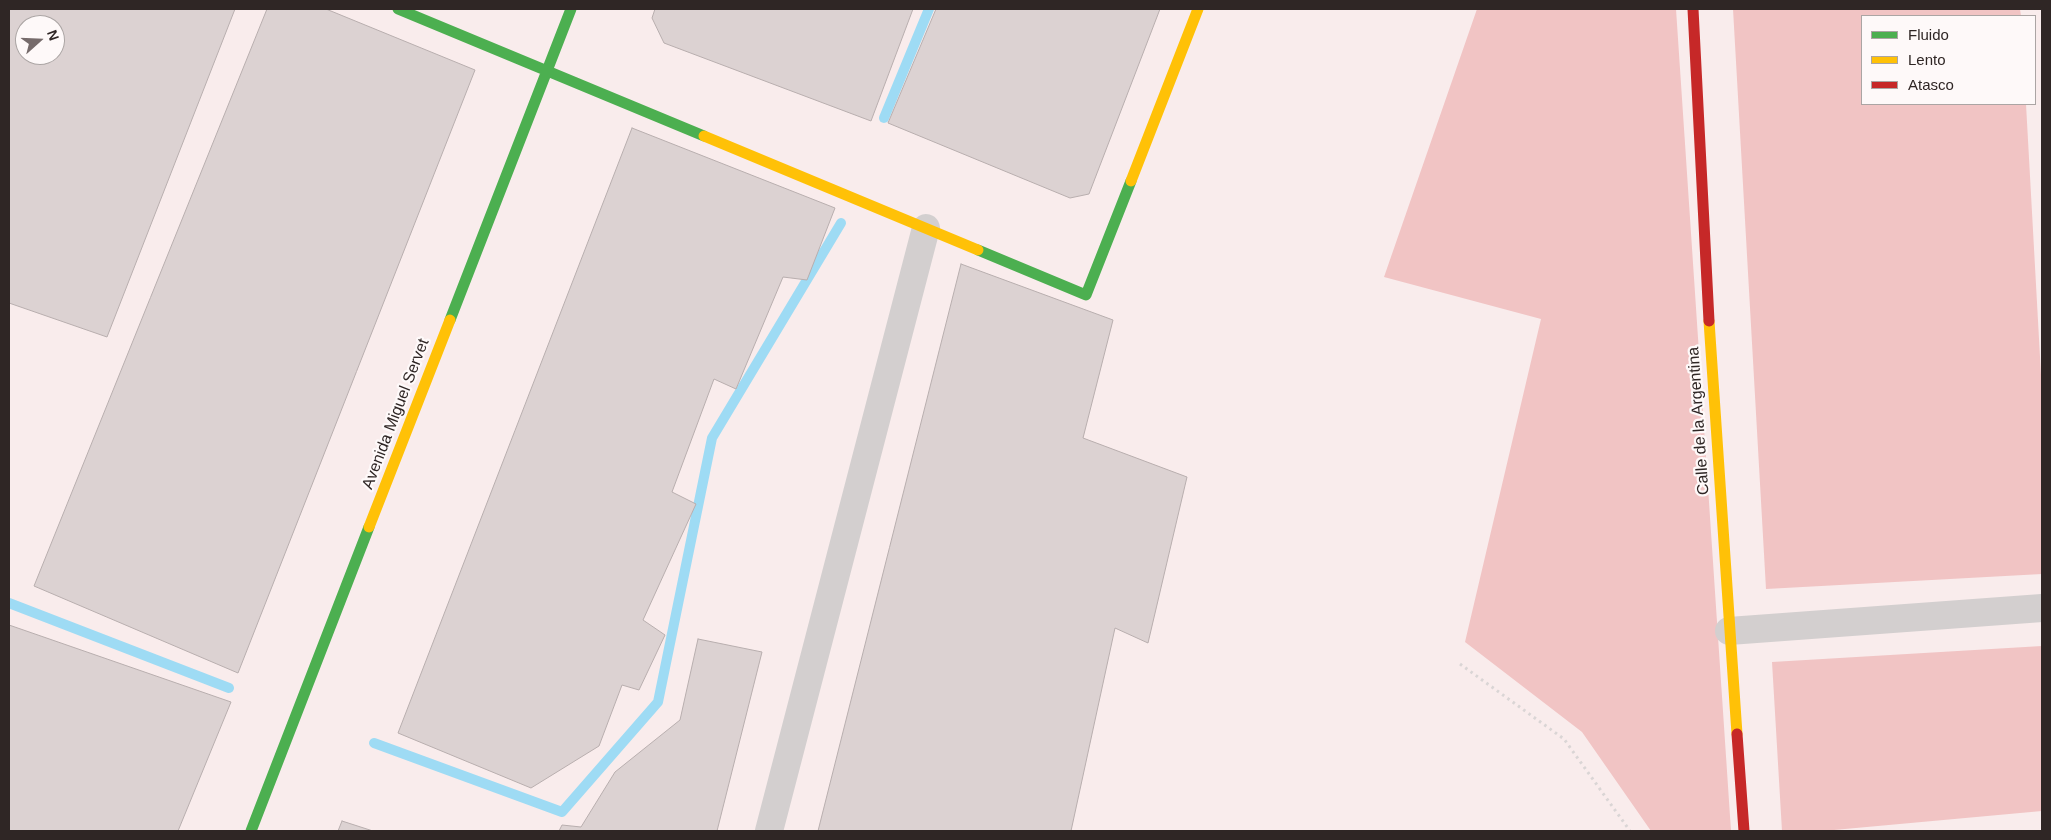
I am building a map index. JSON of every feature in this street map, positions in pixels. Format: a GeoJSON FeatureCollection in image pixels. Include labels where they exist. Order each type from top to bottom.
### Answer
{"type":"FeatureCollection","features":[{"type":"Feature","properties":{"kind":"street"},"geometry":{"type":"LineString","coordinates":[[398,9],[547,69],[1086,295],[1198,9]]}},
{"type":"Feature","properties":{"kind":"street","name":"Avenida Miguel Servet"},"geometry":{"type":"LineString","coordinates":[[251,831],[571,9]]}},
{"type":"Feature","properties":{"kind":"street","name":"Calle de la Argentina"},"geometry":{"type":"LineString","coordinates":[[1693,9],[1704,252],[1744,831]]}},
{"type":"Feature","properties":{"kind":"street"},"geometry":{"type":"LineString","coordinates":[[769,831],[926,228]]}},
{"type":"Feature","properties":{"kind":"street"},"geometry":{"type":"LineString","coordinates":[[1729,631],[2042,608]]}},
{"type":"Feature","properties":{"kind":"path"},"geometry":{"type":"LineString","coordinates":[[1460,664],[1564,739],[1630,831]]}},
{"type":"Feature","properties":{"kind":"shaded area"},"geometry":{"type":"Polygon","coordinates":[[[1477,9],[1676,9],[1731,831],[1651,831],[1582,732],[1465,642],[1541,319],[1384,277],[1477,9]]]}},
{"type":"Feature","properties":{"kind":"shaded area"},"geometry":{"type":"Polygon","coordinates":[[[1733,9],[2020,9],[2021,15],[1861,15],[1861,105],[2026,105],[2042,393],[2042,574],[1766,589],[1733,9]]]}},
{"type":"Feature","properties":{"kind":"shaded area"},"geometry":{"type":"Polygon","coordinates":[[[2042,646],[2042,811],[1823,831],[1782,831],[1772,662],[2042,646]]]}},
{"type":"Feature","properties":{"kind":"building"},"geometry":{"type":"Polygon","coordinates":[[[9,9],[235,9],[107,337],[9,303],[9,9]]]}},
{"type":"Feature","properties":{"kind":"building"},"geometry":{"type":"Polygon","coordinates":[[[267,9],[326,9],[475,70],[238,673],[34,586],[267,9]]]}},
{"type":"Feature","properties":{"kind":"building"},"geometry":{"type":"Polygon","coordinates":[[[655,9],[913,9],[871,121],[664,43],[652,18],[655,9]]]}},
{"type":"Feature","properties":{"kind":"building"},"geometry":{"type":"Polygon","coordinates":[[[936,9],[1160,9],[1089,194],[1070,198],[888,123],[936,9]]]}},
{"type":"Feature","properties":{"kind":"building"},"geometry":{"type":"Polygon","coordinates":[[[632,128],[835,208],[807,280],[783,277],[736,389],[714,379],[672,492],[696,504],[643,620],[665,635],[639,690],[622,685],[599,746],[531,788],[398,733],[632,128]]]}},
{"type":"Feature","properties":{"kind":"building"},"geometry":{"type":"Polygon","coordinates":[[[961,264],[1113,320],[1083,438],[1187,477],[1148,643],[1115,628],[1071,831],[818,831],[961,264]]]}},
{"type":"Feature","properties":{"kind":"building"},"geometry":{"type":"Polygon","coordinates":[[[9,625],[231,702],[178,831],[9,831],[9,625]]]}},
{"type":"Feature","properties":{"kind":"building"},"geometry":{"type":"Polygon","coordinates":[[[698,639],[762,652],[717,831],[559,831],[562,825],[581,827],[615,772],[680,720],[698,639]]]}},
{"type":"Feature","properties":{"kind":"building"},"geometry":{"type":"Polygon","coordinates":[[[342,821],[373,831],[338,831],[342,821]]]}},
{"type":"Feature","properties":{"kind":"waterway"},"geometry":{"type":"LineString","coordinates":[[884,118],[929,9]]}},
{"type":"Feature","properties":{"kind":"waterway"},"geometry":{"type":"LineString","coordinates":[[374,743],[562,812],[658,702],[712,438],[841,223]]}},
{"type":"Feature","properties":{"kind":"waterway"},"geometry":{"type":"LineString","coordinates":[[9,603],[229,688]]}},
{"type":"Feature","properties":{"kind":"traffic: fast"},"geometry":{"type":"LineString","coordinates":[[398,9],[704,136]]}},
{"type":"Feature","properties":{"kind":"traffic: fast"},"geometry":{"type":"LineString","coordinates":[[450,320],[571,9]]}},
{"type":"Feature","properties":{"kind":"traffic: fast"},"geometry":{"type":"LineString","coordinates":[[978,250],[1086,295],[1131,181]]}},
{"type":"Feature","properties":{"kind":"traffic: fast"},"geometry":{"type":"LineString","coordinates":[[251,831],[369,527]]}},
{"type":"Feature","properties":{"kind":"traffic: slow"},"geometry":{"type":"LineString","coordinates":[[1131,181],[1198,9]]}},
{"type":"Feature","properties":{"kind":"traffic: slow"},"geometry":{"type":"LineString","coordinates":[[704,136],[978,250]]}},
{"type":"Feature","properties":{"kind":"traffic: slow"},"geometry":{"type":"LineString","coordinates":[[369,527],[450,320]]}},
{"type":"Feature","properties":{"kind":"traffic: slow"},"geometry":{"type":"LineString","coordinates":[[1709,321],[1737,734]]}},
{"type":"Feature","properties":{"kind":"traffic: jam"},"geometry":{"type":"LineString","coordinates":[[1693,9],[1709,321]]}},
{"type":"Feature","properties":{"kind":"traffic: jam"},"geometry":{"type":"LineString","coordinates":[[1737,734],[1744,831]]}}]}
